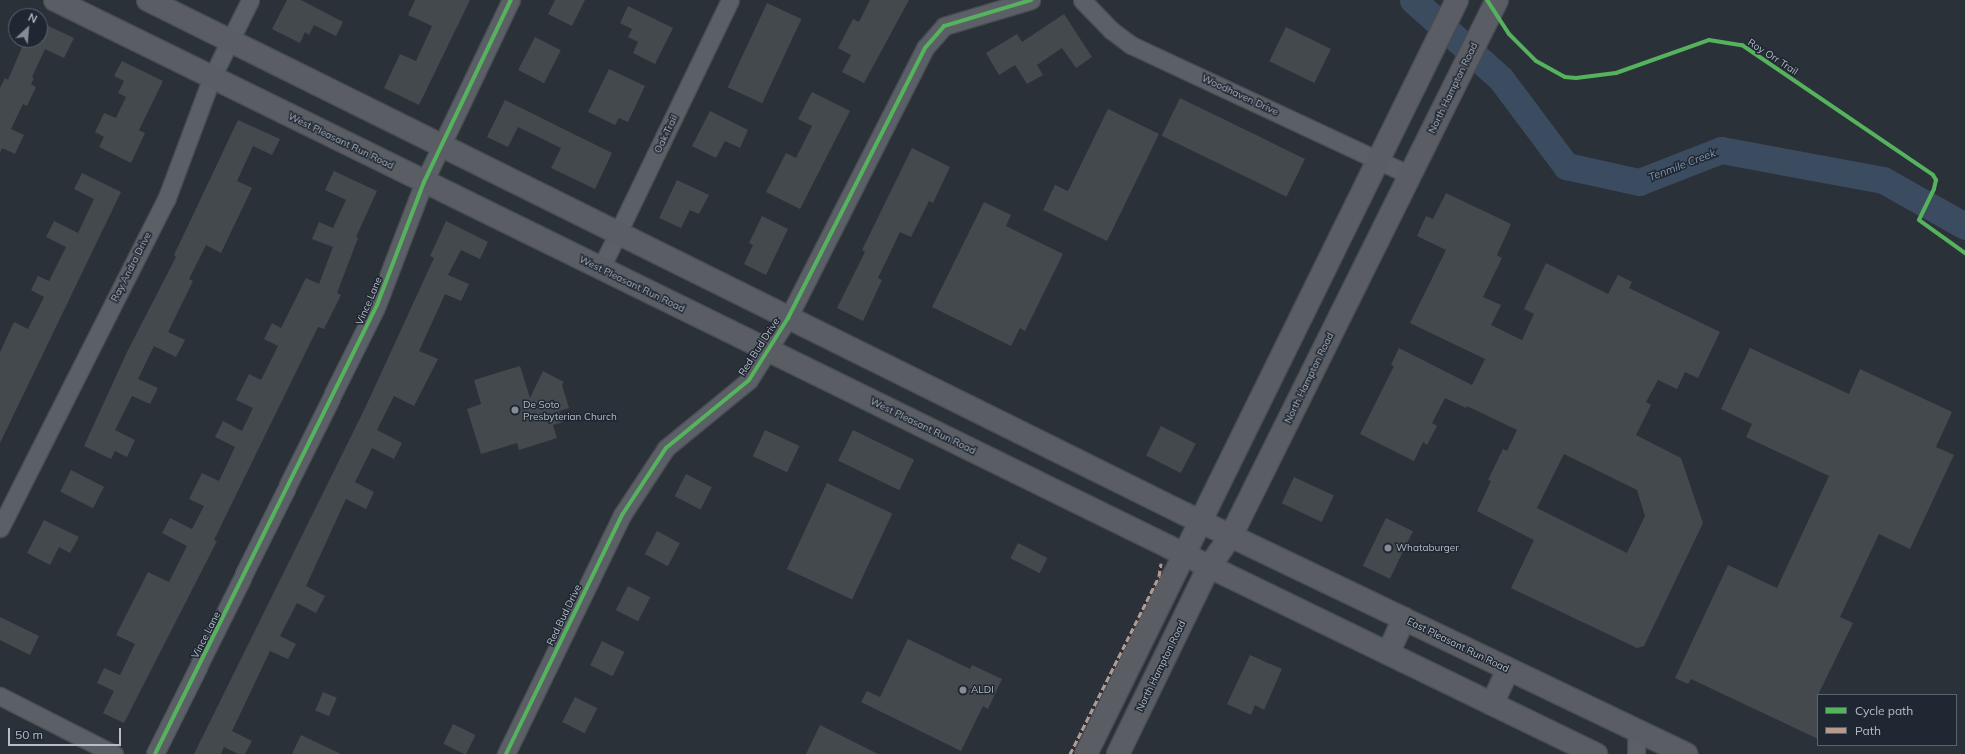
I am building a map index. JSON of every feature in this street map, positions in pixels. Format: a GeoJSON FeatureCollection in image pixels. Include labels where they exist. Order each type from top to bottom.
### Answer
{"type":"FeatureCollection","features":[{"type":"Feature","properties":{"kind":"main road","name":"West Pleasant Run Road"},"geometry":{"type":"LineString","coordinates":[[55,0],[1209,567]]}},
{"type":"Feature","properties":{"kind":"main road"},"geometry":{"type":"LineString","coordinates":[[148,0],[1200,522],[1231,536]]}},
{"type":"Feature","properties":{"kind":"main road"},"geometry":{"type":"LineString","coordinates":[[1118,753],[1090,747],[1378,158],[1457,0]]}},
{"type":"Feature","properties":{"kind":"main road","name":"North Hampton Road"},"geometry":{"type":"LineString","coordinates":[[1118,753],[1209,567],[1231,536],[1497,0]]}},
{"type":"Feature","properties":{"kind":"main road","name":"East Pleasant Run Road"},"geometry":{"type":"LineString","coordinates":[[1231,536],[1686,754]]}},
{"type":"Feature","properties":{"kind":"main road"},"geometry":{"type":"LineString","coordinates":[[1209,567],[1596,754]]}},
{"type":"Feature","properties":{"kind":"main road"},"geometry":{"type":"LineString","coordinates":[[1388,653],[1404,619]]}},
{"type":"Feature","properties":{"kind":"main road"},"geometry":{"type":"LineString","coordinates":[[1492,704],[1508,669]]}},
{"type":"Feature","properties":{"kind":"street","name":"Ray Andra Drive"},"geometry":{"type":"LineString","coordinates":[[0,528],[166,200],[212,77],[250,0]]}},
{"type":"Feature","properties":{"kind":"street","name":"Vince Lane"},"geometry":{"type":"LineString","coordinates":[[155,754],[377,305],[424,182],[511,0]]}},
{"type":"Feature","properties":{"kind":"street","name":"Oak Trail"},"geometry":{"type":"LineString","coordinates":[[601,268],[730,0]]}},
{"type":"Feature","properties":{"kind":"street","name":"Red Bud Drive"},"geometry":{"type":"LineString","coordinates":[[506,754],[622,515],[666,448],[749,380],[788,318],[925,48],[944,26],[1031,0]]}},
{"type":"Feature","properties":{"kind":"street","name":"Woodhaven Drive"},"geometry":{"type":"LineString","coordinates":[[1082,0],[1111,30],[1131,45],[1378,158],[1410,175]]}},
{"type":"Feature","properties":{"kind":"street"},"geometry":{"type":"LineString","coordinates":[[0,696],[114,754]]}},
{"type":"Feature","properties":{"kind":"street"},"geometry":{"type":"LineString","coordinates":[[1636,754],[1637,730]]}},
{"type":"Feature","properties":{"kind":"building"},"geometry":{"type":"Polygon","coordinates":[[[287,0],[301,0],[343,22],[336,36],[314,25],[309,35],[305,32],[300,43],[272,29],[287,0]]]}},
{"type":"Feature","properties":{"kind":"building"},"geometry":{"type":"Polygon","coordinates":[[[415,0],[470,0],[419,105],[384,88],[400,54],[416,61],[432,26],[408,15],[415,0]]]}},
{"type":"Feature","properties":{"kind":"building"},"geometry":{"type":"Polygon","coordinates":[[[555,0],[585,0],[572,26],[548,14],[555,0]]]}},
{"type":"Feature","properties":{"kind":"building"},"geometry":{"type":"Polygon","coordinates":[[[870,0],[909,0],[864,83],[842,72],[851,55],[838,48],[853,19],[859,22],[870,0]]]}},
{"type":"Feature","properties":{"kind":"building"},"geometry":{"type":"Polygon","coordinates":[[[767,3],[801,19],[762,103],[728,87],[767,3]]]}},
{"type":"Feature","properties":{"kind":"building"},"geometry":{"type":"Polygon","coordinates":[[[628,6],[673,28],[655,64],[633,53],[638,42],[628,37],[632,29],[620,23],[628,6]]]}},
{"type":"Feature","properties":{"kind":"building"},"geometry":{"type":"Polygon","coordinates":[[[1064,14],[1092,57],[1076,68],[1062,48],[1037,65],[1043,75],[1027,84],[1015,65],[999,75],[986,53],[1017,34],[1022,42],[1064,14]]]}},
{"type":"Feature","properties":{"kind":"building"},"geometry":{"type":"Polygon","coordinates":[[[48,26],[74,38],[64,58],[45,49],[32,77],[34,78],[31,84],[36,87],[27,106],[23,104],[11,129],[24,135],[15,154],[2,148],[0,153],[0,88],[5,78],[8,80],[22,48],[48,48],[48,26]]]}},
{"type":"Feature","properties":{"kind":"building"},"geometry":{"type":"Polygon","coordinates":[[[1286,27],[1331,49],[1314,83],[1269,61],[1286,27]]]}},
{"type":"Feature","properties":{"kind":"building"},"geometry":{"type":"Polygon","coordinates":[[[535,37],[561,50],[544,83],[518,70],[535,37]]]}},
{"type":"Feature","properties":{"kind":"building"},"geometry":{"type":"Polygon","coordinates":[[[122,61],[163,81],[139,130],[145,133],[131,163],[99,147],[104,137],[95,132],[104,113],[116,118],[126,97],[118,93],[124,81],[114,76],[122,61]]]}},
{"type":"Feature","properties":{"kind":"building"},"geometry":{"type":"Polygon","coordinates":[[[609,69],[645,86],[628,122],[619,118],[615,125],[588,112],[609,69]]]}},
{"type":"Feature","properties":{"kind":"building"},"geometry":{"type":"Polygon","coordinates":[[[812,92],[850,111],[800,209],[766,192],[786,153],[796,158],[812,126],[798,119],[812,92]]]}},
{"type":"Feature","properties":{"kind":"building"},"geometry":{"type":"Polygon","coordinates":[[[1180,98],[1305,159],[1287,197],[1162,136],[1180,98]]]}},
{"type":"Feature","properties":{"kind":"building"},"geometry":{"type":"Polygon","coordinates":[[[505,100],[612,153],[595,189],[551,168],[561,148],[518,127],[508,147],[487,137],[505,100]]]}},
{"type":"Feature","properties":{"kind":"building"},"geometry":{"type":"Polygon","coordinates":[[[1108,109],[1159,134],[1107,241],[1043,210],[1055,185],[1068,191],[1108,109]]]}},
{"type":"Feature","properties":{"kind":"building"},"geometry":{"type":"Polygon","coordinates":[[[710,111],[748,130],[740,148],[725,141],[716,158],[692,146],[710,111]]]}},
{"type":"Feature","properties":{"kind":"building"},"geometry":{"type":"Polygon","coordinates":[[[238,120],[280,139],[272,155],[253,146],[237,181],[252,188],[221,253],[206,245],[189,279],[193,281],[168,332],[185,340],[176,357],[154,346],[138,379],[158,388],[150,404],[132,396],[115,430],[135,440],[127,457],[115,451],[111,459],[84,446],[127,352],[176,257],[174,255],[238,120]]]}},
{"type":"Feature","properties":{"kind":"building"},"geometry":{"type":"Polygon","coordinates":[[[912,148],[950,167],[933,203],[929,201],[911,237],[900,232],[878,278],[882,280],[863,321],[837,308],[865,252],[862,250],[912,148]]]}},
{"type":"Feature","properties":{"kind":"building"},"geometry":{"type":"Polygon","coordinates":[[[334,171],[377,191],[356,237],[358,238],[337,293],[341,295],[324,329],[318,327],[214,540],[217,541],[124,723],[103,713],[114,691],[97,683],[104,668],[120,675],[135,644],[116,635],[148,572],[169,582],[187,546],[162,533],[170,518],[192,529],[204,506],[189,499],[202,473],[219,481],[235,447],[215,437],[223,421],[242,431],[253,408],[236,400],[249,374],[261,380],[278,346],[264,339],[272,323],[281,328],[306,278],[319,284],[333,247],[312,239],[319,222],[333,228],[346,200],[325,190],[334,171]]]}},
{"type":"Feature","properties":{"kind":"building"},"geometry":{"type":"Polygon","coordinates":[[[82,173],[121,192],[0,443],[0,352],[14,322],[28,329],[44,297],[31,290],[38,276],[49,281],[66,247],[46,237],[54,221],[78,233],[94,199],[74,189],[82,173]]]}},
{"type":"Feature","properties":{"kind":"building"},"geometry":{"type":"Polygon","coordinates":[[[677,180],[709,195],[699,214],[690,210],[681,228],[659,218],[677,180]]]}},
{"type":"Feature","properties":{"kind":"building"},"geometry":{"type":"Polygon","coordinates":[[[1446,193],[1511,224],[1497,255],[1502,258],[1483,297],[1501,305],[1491,325],[1522,340],[1534,314],[1524,309],[1546,263],[1608,294],[1618,275],[1632,282],[1629,288],[1720,332],[1698,378],[1685,372],[1677,389],[1658,380],[1646,402],[1651,405],[1636,435],[1681,458],[1703,523],[1644,646],[1637,648],[1511,588],[1534,540],[1477,511],[1491,481],[1488,480],[1503,449],[1507,451],[1517,430],[1467,406],[1466,408],[1445,398],[1432,423],[1437,426],[1427,445],[1423,442],[1414,461],[1360,434],[1394,366],[1391,365],[1399,348],[1472,385],[1485,359],[1410,323],[1446,250],[1417,236],[1426,216],[1433,219],[1446,193]],[[1564,454],[1537,508],[1627,553],[1645,516],[1637,490],[1564,454]]]}},
{"type":"Feature","properties":{"kind":"building"},"geometry":{"type":"Polygon","coordinates":[[[984,202],[1011,215],[1006,226],[1063,254],[1025,331],[1020,328],[1011,346],[932,307],[984,202]]]}},
{"type":"Feature","properties":{"kind":"building"},"geometry":{"type":"Polygon","coordinates":[[[762,216],[788,229],[766,275],[744,264],[753,245],[749,243],[762,216]]]}},
{"type":"Feature","properties":{"kind":"building"},"geometry":{"type":"Polygon","coordinates":[[[446,221],[488,242],[480,259],[461,250],[448,275],[469,284],[461,301],[445,294],[419,351],[438,359],[414,406],[394,396],[377,430],[402,443],[394,459],[372,448],[355,482],[374,492],[366,509],[346,499],[306,586],[325,596],[316,613],[297,603],[280,636],[296,644],[288,659],[270,651],[232,731],[252,741],[245,754],[238,754],[224,747],[221,754],[194,754],[366,406],[434,258],[430,256],[446,221]]]}},
{"type":"Feature","properties":{"kind":"building"},"geometry":{"type":"Polygon","coordinates":[[[1750,348],[1849,394],[1860,369],[1952,412],[1936,447],[1954,455],[1910,549],[1879,534],[1840,617],[1853,623],[1818,694],[1817,694],[1817,739],[1691,679],[1688,684],[1675,678],[1728,565],[1777,588],[1829,476],[1746,437],[1752,424],[1721,409],[1750,348]]]}},
{"type":"Feature","properties":{"kind":"building","name":"De Soto Presbyterian Church"},"geometry":{"type":"Polygon","coordinates":[[[520,366],[530,398],[543,371],[564,382],[562,385],[569,408],[559,411],[563,422],[553,425],[557,438],[519,450],[517,443],[481,454],[467,409],[481,404],[474,380],[520,366]]]}},
{"type":"Feature","properties":{"kind":"building"},"geometry":{"type":"Polygon","coordinates":[[[1161,426],[1196,444],[1181,473],[1146,455],[1161,426]]]}},
{"type":"Feature","properties":{"kind":"building"},"geometry":{"type":"Polygon","coordinates":[[[765,430],[799,446],[787,472],[753,456],[765,430]]]}},
{"type":"Feature","properties":{"kind":"building"},"geometry":{"type":"Polygon","coordinates":[[[853,430],[914,460],[899,490],[838,461],[853,430]]]}},
{"type":"Feature","properties":{"kind":"building"},"geometry":{"type":"Polygon","coordinates":[[[71,470],[104,487],[93,508],[60,491],[71,470]]]}},
{"type":"Feature","properties":{"kind":"building"},"geometry":{"type":"Polygon","coordinates":[[[686,474],[712,487],[700,509],[675,496],[686,474]]]}},
{"type":"Feature","properties":{"kind":"building"},"geometry":{"type":"Polygon","coordinates":[[[1294,477],[1334,496],[1322,522],[1282,503],[1294,477]]]}},
{"type":"Feature","properties":{"kind":"building"},"geometry":{"type":"Polygon","coordinates":[[[827,483],[892,513],[852,600],[787,569],[827,483]]]}},
{"type":"Feature","properties":{"kind":"building","name":"Whataburger"},"geometry":{"type":"Polygon","coordinates":[[[1386,518],[1413,531],[1390,579],[1363,566],[1386,518]]]}},
{"type":"Feature","properties":{"kind":"building"},"geometry":{"type":"Polygon","coordinates":[[[44,520],[79,537],[70,553],[59,547],[50,565],[27,553],[44,520]]]}},
{"type":"Feature","properties":{"kind":"building"},"geometry":{"type":"Polygon","coordinates":[[[657,531],[680,543],[668,566],[645,554],[657,531]]]}},
{"type":"Feature","properties":{"kind":"building"},"geometry":{"type":"Polygon","coordinates":[[[1018,543],[1047,558],[1040,573],[1010,558],[1018,543]]]}},
{"type":"Feature","properties":{"kind":"building"},"geometry":{"type":"Polygon","coordinates":[[[628,586],[650,597],[638,621],[616,610],[628,586]]]}},
{"type":"Feature","properties":{"kind":"building"},"geometry":{"type":"Polygon","coordinates":[[[0,617],[39,636],[30,655],[0,640],[0,617]]]}},
{"type":"Feature","properties":{"kind":"building"},"geometry":{"type":"Polygon","coordinates":[[[908,639],[970,669],[972,665],[1002,679],[988,709],[983,706],[961,751],[861,702],[867,691],[880,697],[908,639]]]}},
{"type":"Feature","properties":{"kind":"building"},"geometry":{"type":"Polygon","coordinates":[[[602,641],[624,652],[613,676],[590,665],[602,641]]]}},
{"type":"Feature","properties":{"kind":"building"},"geometry":{"type":"Polygon","coordinates":[[[1250,655],[1282,669],[1264,710],[1255,705],[1251,715],[1227,704],[1250,655]]]}},
{"type":"Feature","properties":{"kind":"building"},"geometry":{"type":"Polygon","coordinates":[[[323,692],[337,698],[329,716],[315,710],[323,692]]]}},
{"type":"Feature","properties":{"kind":"building"},"geometry":{"type":"Polygon","coordinates":[[[575,697],[597,708],[585,733],[562,722],[575,697]]]}},
{"type":"Feature","properties":{"kind":"building"},"geometry":{"type":"Polygon","coordinates":[[[453,724],[475,735],[466,754],[443,744],[453,724]]]}},
{"type":"Feature","properties":{"kind":"building"},"geometry":{"type":"Polygon","coordinates":[[[820,725],[878,754],[806,754],[820,725]]]}},
{"type":"Feature","properties":{"kind":"building"},"geometry":{"type":"Polygon","coordinates":[[[301,735],[341,754],[292,754],[301,735]]]}},
{"type":"Feature","properties":{"kind":"waterway","name":"Tenmile Creek"},"geometry":{"type":"LineString","coordinates":[[1413,0],[1501,79],[1566,166],[1639,182],[1721,150],[1883,180],[1965,226]]}},
{"type":"Feature","properties":{"kind":"marked path"},"geometry":{"type":"LineString","coordinates":[[1070,754],[1159,576],[1161,563]]}},
{"type":"Feature","properties":{"kind":"cycle path"},"geometry":{"type":"LineString","coordinates":[[155,754],[377,305],[424,182],[511,0]]}},
{"type":"Feature","properties":{"kind":"cycle path"},"geometry":{"type":"LineString","coordinates":[[506,754],[622,515],[666,448],[749,380],[788,318],[925,48],[944,26],[1031,0]]}},
{"type":"Feature","properties":{"kind":"cycle path","name":"Roy Orr Trail"},"geometry":{"type":"LineString","coordinates":[[1487,0],[1509,34],[1536,61],[1565,77],[1576,78],[1616,73],[1709,40],[1742,45],[1933,175],[1936,180],[1934,189],[1919,220],[1965,253]]}},
{"type":"Feature","properties":{"kind":"place","name":"De Soto Presbyterian Church"},"geometry":{"type":"Point","coordinates":[515,410]}},
{"type":"Feature","properties":{"kind":"place","name":"Whataburger"},"geometry":{"type":"Point","coordinates":[1388,548]}},
{"type":"Feature","properties":{"kind":"place","name":"ALDI"},"geometry":{"type":"Point","coordinates":[963,690]}}]}
